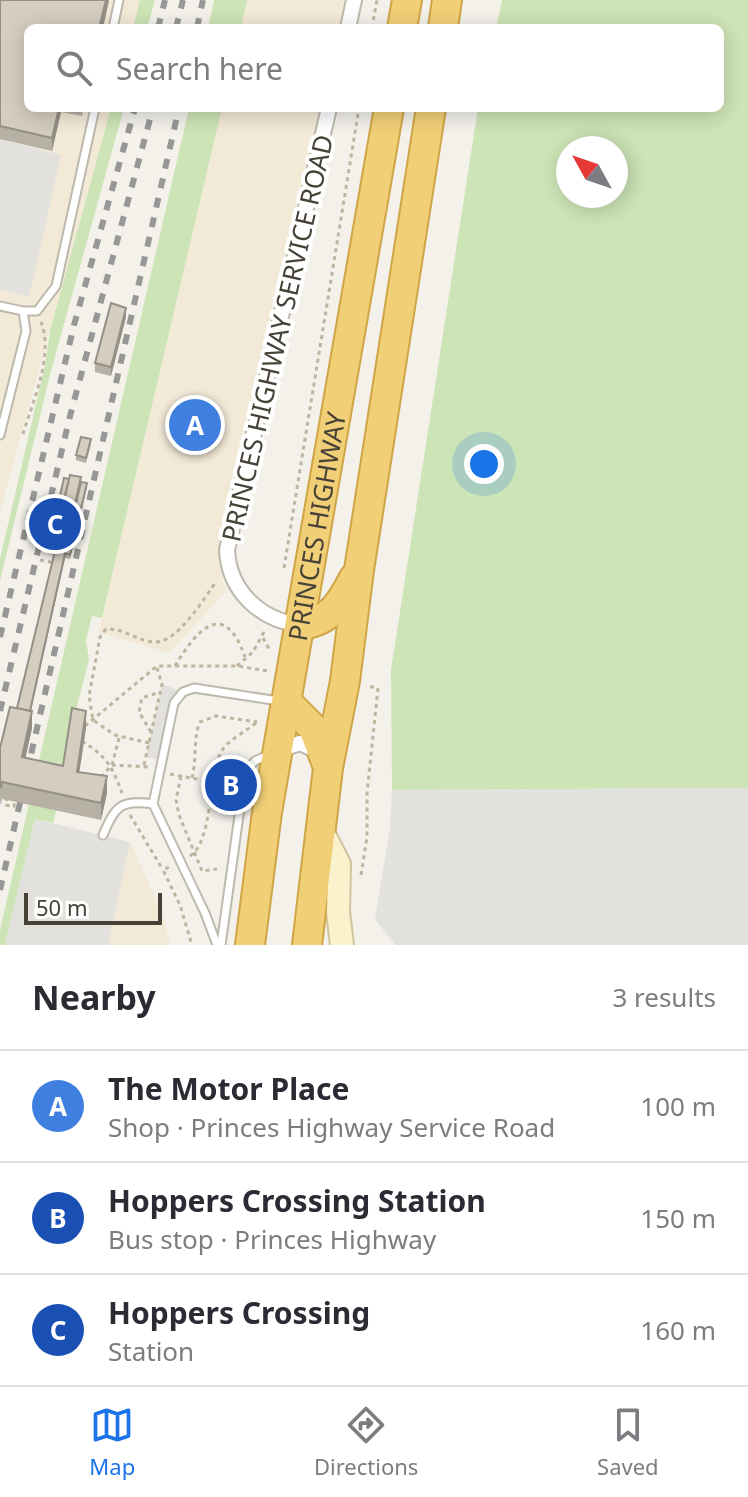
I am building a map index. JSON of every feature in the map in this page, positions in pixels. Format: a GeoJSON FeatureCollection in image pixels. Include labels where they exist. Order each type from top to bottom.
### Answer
{"type":"FeatureCollection","features":[{"type":"Feature","properties":{"kind":"highway"},"geometry":{"type":"LineString","coordinates":[[403,24],[407,0]]}},
{"type":"Feature","properties":{"kind":"highway"},"geometry":{"type":"LineString","coordinates":[[444,24],[447,0]]}},
{"type":"Feature","properties":{"kind":"highway","name":"PRINCES HIGHWAY"},"geometry":{"type":"LineString","coordinates":[[250,945],[267,812],[279,750],[276,700],[300,625],[388,112]]}},
{"type":"Feature","properties":{"kind":"highway","name":"PRINCES HIGHWAY"},"geometry":{"type":"LineString","coordinates":[[307,945],[326,760],[345,681],[359,570],[430,112]]}},
{"type":"Feature","properties":{"kind":"highway"},"geometry":{"type":"LineString","coordinates":[[300,625],[315,623],[328,616],[344,597],[359,570]]}},
{"type":"Feature","properties":{"kind":"highway"},"geometry":{"type":"LineString","coordinates":[[276,700],[313,728],[326,760]]}},
{"type":"Feature","properties":{"kind":"street"},"geometry":{"type":"LineString","coordinates":[[349,24],[354,0]]}},
{"type":"Feature","properties":{"kind":"street","name":"PRINCES HIGHWAY SERVICE ROAD"},"geometry":{"type":"LineString","coordinates":[[300,625],[279,622],[268,616],[240,590],[228,566],[227,550],[328,112]]}},
{"type":"Feature","properties":{"kind":"street"},"geometry":{"type":"LineString","coordinates":[[279,750],[300,743],[326,760]]}},
{"type":"Feature","properties":{"kind":"street"},"geometry":{"type":"LineString","coordinates":[[320,826],[339,864],[338,912],[342,945]]}},
{"type":"Feature","properties":{"kind":"lane"},"geometry":{"type":"LineString","coordinates":[[114,24],[119,0]]}},
{"type":"Feature","properties":{"kind":"lane"},"geometry":{"type":"LineString","coordinates":[[0,306],[37,311],[56,286],[94,112]]}},
{"type":"Feature","properties":{"kind":"lane"},"geometry":{"type":"LineString","coordinates":[[0,435],[26,331],[23,311]]}},
{"type":"Feature","properties":{"kind":"lane"},"geometry":{"type":"LineString","coordinates":[[219,945],[153,804],[174,703],[183,692],[194,688],[276,700]]}},
{"type":"Feature","properties":{"kind":"lane"},"geometry":{"type":"LineString","coordinates":[[219,945],[245,772],[255,761],[279,750]]}},
{"type":"Feature","properties":{"kind":"lane"},"geometry":{"type":"LineString","coordinates":[[103,835],[113,811],[126,803],[153,804]]}},
{"type":"Feature","properties":{"kind":"path"},"geometry":{"type":"LineString","coordinates":[[373,24],[377,0]]}},
{"type":"Feature","properties":{"kind":"path"},"geometry":{"type":"LineString","coordinates":[[283,575],[358,112]]}},
{"type":"Feature","properties":{"kind":"path"},"geometry":{"type":"LineString","coordinates":[[23,434],[45,358],[46,334],[37,311]]}},
{"type":"Feature","properties":{"kind":"path"},"geometry":{"type":"LineString","coordinates":[[40,560],[57,564],[55,572]]}},
{"type":"Feature","properties":{"kind":"path"},"geometry":{"type":"LineString","coordinates":[[149,743],[119,736],[103,729],[93,720],[89,696],[100,637],[106,629],[115,628],[155,643],[169,638],[192,615],[228,566]]}},
{"type":"Feature","properties":{"kind":"path"},"geometry":{"type":"LineString","coordinates":[[237,666],[263,638],[268,616]]}},
{"type":"Feature","properties":{"kind":"path"},"geometry":{"type":"LineString","coordinates":[[175,666],[200,631],[211,625],[226,627],[238,637],[245,659]]}},
{"type":"Feature","properties":{"kind":"path"},"geometry":{"type":"LineString","coordinates":[[84,727],[157,666],[237,666],[266,671],[271,652],[263,638]]}},
{"type":"Feature","properties":{"kind":"path"},"geometry":{"type":"LineString","coordinates":[[144,765],[161,692],[157,666]]}},
{"type":"Feature","properties":{"kind":"path"},"geometry":{"type":"LineString","coordinates":[[360,877],[367,837],[367,793],[378,688]]}},
{"type":"Feature","properties":{"kind":"path"},"geometry":{"type":"LineString","coordinates":[[151,732],[139,712],[142,698],[161,692]]}},
{"type":"Feature","properties":{"kind":"path"},"geometry":{"type":"LineString","coordinates":[[163,870],[195,853],[203,841],[212,781],[221,750],[258,722],[276,700]]}},
{"type":"Feature","properties":{"kind":"path"},"geometry":{"type":"LineString","coordinates":[[192,778],[197,753],[196,731],[205,718],[216,716],[258,722]]}},
{"type":"Feature","properties":{"kind":"path"},"geometry":{"type":"LineString","coordinates":[[75,736],[112,765],[132,823],[163,870],[180,905],[192,945]]}},
{"type":"Feature","properties":{"kind":"path"},"geometry":{"type":"LineString","coordinates":[[112,765],[119,736]]}},
{"type":"Feature","properties":{"kind":"path"},"geometry":{"type":"LineString","coordinates":[[90,775],[100,777]]}},
{"type":"Feature","properties":{"kind":"path"},"geometry":{"type":"LineString","coordinates":[[181,776],[176,800],[179,815],[202,871],[218,869]]}},
{"type":"Feature","properties":{"kind":"path"},"geometry":{"type":"LineString","coordinates":[[8,785],[6,802],[14,807],[16,790]]}},
{"type":"Feature","properties":{"kind":"shaded area"},"geometry":{"type":"Polygon","coordinates":[[[0,0],[140,0],[134,24],[24,24],[24,112],[110,112],[0,512],[0,0]]]}},
{"type":"Feature","properties":{"kind":"shaded area"},"geometry":{"type":"Polygon","coordinates":[[[247,0],[346,0],[340,24],[242,24],[247,0]]]}},
{"type":"Feature","properties":{"kind":"shaded area"},"geometry":{"type":"Polygon","coordinates":[[[221,112],[319,112],[226,502],[220,569],[226,591],[170,653],[99,633],[221,112]]]}},
{"type":"Feature","properties":{"kind":"shaded area"},"geometry":{"type":"Polygon","coordinates":[[[0,139],[61,155],[29,297],[0,289],[0,139]]]}},
{"type":"Feature","properties":{"kind":"shaded area"},"geometry":{"type":"Polygon","coordinates":[[[162,684],[183,692],[174,703],[162,761],[146,757],[162,684]]]}},
{"type":"Feature","properties":{"kind":"shaded area"},"geometry":{"type":"Polygon","coordinates":[[[748,788],[748,945],[395,945],[375,919],[390,828],[392,790],[748,788]]]}},
{"type":"Feature","properties":{"kind":"shaded area"},"geometry":{"type":"Polygon","coordinates":[[[35,819],[130,842],[108,945],[5,945],[35,819]]]}},
{"type":"Feature","properties":{"kind":"shaded area"},"geometry":{"type":"Polygon","coordinates":[[[130,842],[163,914],[170,945],[108,945],[130,842]]]}},
{"type":"Feature","properties":{"kind":"green space"},"geometry":{"type":"Polygon","coordinates":[[[140,0],[155,0],[148,24],[134,24],[140,0]]]}},
{"type":"Feature","properties":{"kind":"green space"},"geometry":{"type":"Polygon","coordinates":[[[214,0],[247,0],[242,24],[209,24],[214,0]]]}},
{"type":"Feature","properties":{"kind":"green space"},"geometry":{"type":"Polygon","coordinates":[[[502,0],[748,0],[748,788],[392,790],[391,670],[477,112],[724,112],[724,24],[497,24],[502,0]]]}},
{"type":"Feature","properties":{"kind":"green space"},"geometry":{"type":"Polygon","coordinates":[[[110,112],[123,112],[51,371],[0,581],[0,559],[50,331],[110,112]]]}},
{"type":"Feature","properties":{"kind":"green space"},"geometry":{"type":"Polygon","coordinates":[[[188,112],[221,112],[102,618],[92,616],[86,640],[89,660],[70,733],[63,783],[53,823],[35,819],[5,945],[0,945],[0,930],[188,112]]]}},
{"type":"Feature","properties":{"kind":"building"},"geometry":{"type":"Polygon","coordinates":[[[0,0],[106,0],[100,24],[24,24],[24,112],[58,112],[52,138],[0,126],[0,0]]]}},
{"type":"Feature","properties":{"kind":"building"},"geometry":{"type":"Polygon","coordinates":[[[111,303],[126,308],[111,367],[95,363],[111,303]]]}},
{"type":"Feature","properties":{"kind":"building"},"geometry":{"type":"Polygon","coordinates":[[[81,437],[91,439],[86,458],[76,455],[81,437]]]}},
{"type":"Feature","properties":{"kind":"building"},"geometry":{"type":"Polygon","coordinates":[[[70,475],[81,477],[69,530],[57,527],[70,475]]]}},
{"type":"Feature","properties":{"kind":"building"},"geometry":{"type":"Polygon","coordinates":[[[64,478],[69,479],[57,532],[69,534],[81,482],[87,483],[70,555],[65,553],[30,711],[17,708],[55,551],[48,549],[64,478]]]}},
{"type":"Feature","properties":{"kind":"building"},"geometry":{"type":"Polygon","coordinates":[[[10,707],[32,711],[22,757],[63,766],[72,708],[86,711],[77,772],[107,776],[101,803],[2,782],[0,786],[0,748],[10,707]]]}},
{"type":"Feature","properties":{"kind":"railway"},"geometry":{"type":"LineString","coordinates":[[159,24],[165,0]]}},
{"type":"Feature","properties":{"kind":"railway"},"geometry":{"type":"LineString","coordinates":[[177,24],[183,0]]}},
{"type":"Feature","properties":{"kind":"railway"},"geometry":{"type":"LineString","coordinates":[[198,24],[203,0]]}},
{"type":"Feature","properties":{"kind":"railway"},"geometry":{"type":"LineString","coordinates":[[0,637],[74,325],[134,112]]}},
{"type":"Feature","properties":{"kind":"railway"},"geometry":{"type":"LineString","coordinates":[[0,711],[70,416],[152,112]]}},
{"type":"Feature","properties":{"kind":"railway"},"geometry":{"type":"LineString","coordinates":[[0,890],[178,112]]}},
{"type":"Feature","properties":{"kind":"place","name":"The Motor Place"},"geometry":{"type":"Point","coordinates":[195,425]}},
{"type":"Feature","properties":{"kind":"place","name":"Hoppers Crossing"},"geometry":{"type":"Point","coordinates":[55,524]}},
{"type":"Feature","properties":{"kind":"place","name":"Hoppers Crossing Station"},"geometry":{"type":"Point","coordinates":[231,785]}}]}
